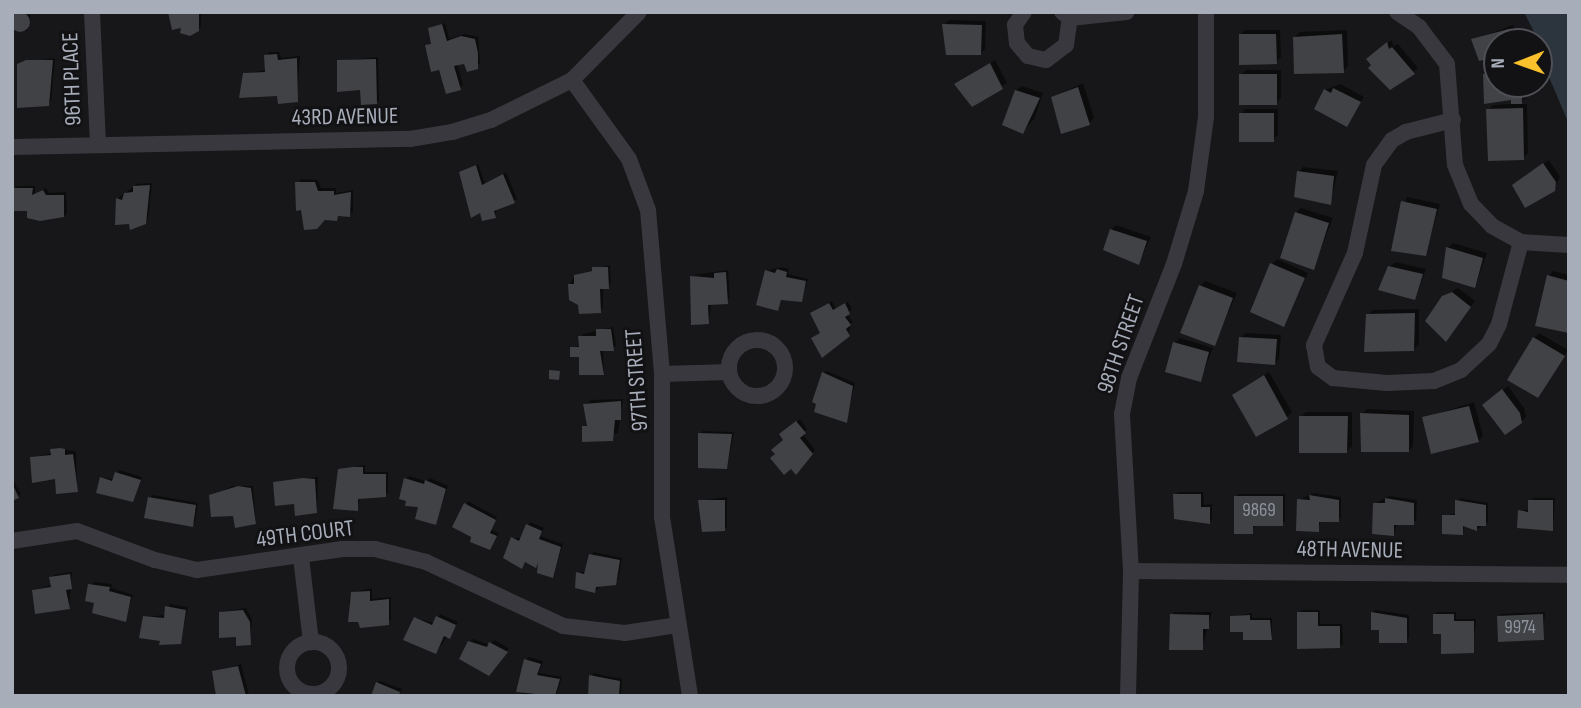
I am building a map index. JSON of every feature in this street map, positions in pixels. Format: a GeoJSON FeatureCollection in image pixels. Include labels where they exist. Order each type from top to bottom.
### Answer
{"type":"FeatureCollection","features":[{"type":"Feature","properties":{"kind":"street","name":"96TH PLACE"},"geometry":{"type":"LineString","coordinates":[[92,12],[98,145]]}},
{"type":"Feature","properties":{"kind":"street","name":"43RD AVENUE"},"geometry":{"type":"LineString","coordinates":[[12,147],[410,139],[491,120],[572,80],[639,12]]}},
{"type":"Feature","properties":{"kind":"street"},"geometry":{"type":"LineString","coordinates":[[1024,12],[1015,25],[1017,43],[1037,60],[1061,52],[1066,15],[1127,12]]}},
{"type":"Feature","properties":{"kind":"street","name":"98TH STREET"},"geometry":{"type":"LineString","coordinates":[[1128,696],[1131,572],[1122,414],[1129,378],[1174,264],[1196,191],[1206,117],[1206,12]]}},
{"type":"Feature","properties":{"kind":"street"},"geometry":{"type":"LineString","coordinates":[[1397,12],[1439,48],[1451,82],[1455,165],[1466,195],[1492,226],[1521,242],[1569,245]]}},
{"type":"Feature","properties":{"kind":"street","name":"97TH STREET"},"geometry":{"type":"LineString","coordinates":[[572,80],[640,181],[648,210],[662,374],[662,517],[690,696]]}},
{"type":"Feature","properties":{"kind":"street"},"geometry":{"type":"LineString","coordinates":[[1453,120],[1406,132],[1392,140],[1374,165],[1355,253],[1314,345],[1318,367],[1333,378],[1387,383],[1434,381],[1461,370],[1489,344],[1499,324],[1521,242]]}},
{"type":"Feature","properties":{"kind":"street"},"geometry":{"type":"LineString","coordinates":[[662,374],[729,372]]}},
{"type":"Feature","properties":{"kind":"street","name":"49TH COURT"},"geometry":{"type":"LineString","coordinates":[[12,541],[76,531],[155,560],[197,569],[301,557],[342,549],[401,553],[564,626],[625,633],[678,625]]}},
{"type":"Feature","properties":{"kind":"street"},"geometry":{"type":"LineString","coordinates":[[301,557],[312,642]]}},
{"type":"Feature","properties":{"kind":"street","name":"48TH AVENUE"},"geometry":{"type":"LineString","coordinates":[[1131,572],[1569,575]]}},
{"type":"Feature","properties":{"kind":"shaded area"},"geometry":{"type":"Polygon","coordinates":[[[1524,12],[1569,12],[1569,124],[1553,86],[1553,28],[1532,28],[1524,12]]]}},
{"type":"Feature","properties":{"kind":"building"},"geometry":{"type":"Polygon","coordinates":[[[20,12],[27,15],[30,22],[27,29],[20,32],[13,29],[10,22],[13,15],[20,12]]]}},
{"type":"Feature","properties":{"kind":"building"},"geometry":{"type":"Polygon","coordinates":[[[168,12],[199,12],[199,31],[190,36],[180,33],[181,28],[172,30],[168,12]]]}},
{"type":"Feature","properties":{"kind":"building"},"geometry":{"type":"Polygon","coordinates":[[[442,24],[447,41],[461,36],[475,39],[478,53],[478,69],[467,72],[464,64],[454,66],[461,90],[446,94],[439,70],[431,72],[425,45],[431,44],[428,28],[442,24]]]}},
{"type":"Feature","properties":{"kind":"building"},"geometry":{"type":"Polygon","coordinates":[[[942,24],[982,25],[981,55],[946,55],[942,24]]]}},
{"type":"Feature","properties":{"kind":"building"},"geometry":{"type":"Polygon","coordinates":[[[1239,34],[1276,34],[1277,64],[1239,65],[1239,34]]]}},
{"type":"Feature","properties":{"kind":"building"},"geometry":{"type":"Polygon","coordinates":[[[1342,34],[1344,73],[1294,74],[1293,37],[1342,34]]]}},
{"type":"Feature","properties":{"kind":"building"},"geometry":{"type":"Polygon","coordinates":[[[1483,36],[1483,60],[1479,61],[1471,39],[1483,36]]]}},
{"type":"Feature","properties":{"kind":"building"},"geometry":{"type":"Polygon","coordinates":[[[1387,42],[1389,49],[1392,47],[1415,74],[1390,90],[1368,68],[1371,65],[1366,59],[1387,42]]]}},
{"type":"Feature","properties":{"kind":"building"},"geometry":{"type":"Polygon","coordinates":[[[277,54],[278,60],[297,58],[298,102],[278,104],[277,96],[239,98],[243,73],[265,72],[264,55],[277,54]]]}},
{"type":"Feature","properties":{"kind":"building"},"geometry":{"type":"Polygon","coordinates":[[[376,59],[377,104],[361,105],[360,90],[337,92],[337,60],[376,59]]]}},
{"type":"Feature","properties":{"kind":"building"},"geometry":{"type":"Polygon","coordinates":[[[26,60],[53,60],[49,106],[17,108],[17,64],[26,60]]]}},
{"type":"Feature","properties":{"kind":"building"},"geometry":{"type":"Polygon","coordinates":[[[990,63],[1003,89],[972,107],[954,84],[990,63]]]}},
{"type":"Feature","properties":{"kind":"building"},"geometry":{"type":"Polygon","coordinates":[[[1239,74],[1277,74],[1277,105],[1239,105],[1239,74]]]}},
{"type":"Feature","properties":{"kind":"building"},"geometry":{"type":"Polygon","coordinates":[[[1078,87],[1090,125],[1061,134],[1051,97],[1078,87]]]}},
{"type":"Feature","properties":{"kind":"building"},"geometry":{"type":"Polygon","coordinates":[[[1333,88],[1361,102],[1347,127],[1314,109],[1324,89],[1331,93],[1333,88]]]}},
{"type":"Feature","properties":{"kind":"building"},"geometry":{"type":"Polygon","coordinates":[[[1015,90],[1040,98],[1023,134],[1002,125],[1015,90]]]}},
{"type":"Feature","properties":{"kind":"building"},"geometry":{"type":"Polygon","coordinates":[[[1484,98],[1522,98],[1522,104],[1511,104],[1511,100],[1484,104],[1484,98]]]}},
{"type":"Feature","properties":{"kind":"building"},"geometry":{"type":"Polygon","coordinates":[[[1523,108],[1524,160],[1488,161],[1486,109],[1523,108]]]}},
{"type":"Feature","properties":{"kind":"building"},"geometry":{"type":"Polygon","coordinates":[[[1239,113],[1274,113],[1274,142],[1239,142],[1239,113]]]}},
{"type":"Feature","properties":{"kind":"building"},"geometry":{"type":"Polygon","coordinates":[[[1543,163],[1556,182],[1555,191],[1525,208],[1512,185],[1543,163]]]}},
{"type":"Feature","properties":{"kind":"building"},"geometry":{"type":"Polygon","coordinates":[[[476,165],[482,185],[503,174],[515,203],[494,211],[496,218],[482,221],[480,213],[471,218],[459,172],[476,165]]]}},
{"type":"Feature","properties":{"kind":"building"},"geometry":{"type":"Polygon","coordinates":[[[1297,171],[1334,176],[1331,205],[1294,197],[1297,171]]]}},
{"type":"Feature","properties":{"kind":"building"},"geometry":{"type":"Polygon","coordinates":[[[295,182],[315,182],[318,191],[334,191],[334,195],[351,192],[350,217],[338,216],[337,221],[325,220],[317,229],[304,230],[301,210],[296,211],[295,182]]]}},
{"type":"Feature","properties":{"kind":"building"},"geometry":{"type":"Polygon","coordinates":[[[150,185],[146,224],[130,230],[129,224],[115,225],[116,198],[122,200],[124,193],[133,192],[133,186],[150,185]]]}},
{"type":"Feature","properties":{"kind":"building"},"geometry":{"type":"Polygon","coordinates":[[[12,188],[33,188],[32,195],[43,190],[46,195],[64,195],[64,217],[40,221],[27,218],[27,211],[12,211],[12,188]]]}},
{"type":"Feature","properties":{"kind":"building"},"geometry":{"type":"Polygon","coordinates":[[[1401,201],[1437,209],[1426,256],[1391,251],[1401,201]]]}},
{"type":"Feature","properties":{"kind":"building"},"geometry":{"type":"Polygon","coordinates":[[[1295,212],[1329,223],[1314,270],[1280,258],[1295,212]]]}},
{"type":"Feature","properties":{"kind":"building"},"geometry":{"type":"Polygon","coordinates":[[[1110,229],[1147,241],[1139,265],[1103,250],[1110,229]]]}},
{"type":"Feature","properties":{"kind":"building"},"geometry":{"type":"Polygon","coordinates":[[[1446,247],[1483,258],[1475,288],[1442,278],[1446,247]]]}},
{"type":"Feature","properties":{"kind":"building"},"geometry":{"type":"Polygon","coordinates":[[[1270,263],[1305,278],[1284,327],[1250,312],[1270,263]]]}},
{"type":"Feature","properties":{"kind":"building"},"geometry":{"type":"Polygon","coordinates":[[[1388,266],[1423,274],[1415,300],[1378,290],[1388,266]]]}},
{"type":"Feature","properties":{"kind":"building"},"geometry":{"type":"Polygon","coordinates":[[[592,267],[608,267],[609,289],[600,289],[601,313],[579,314],[578,305],[569,300],[568,284],[574,284],[574,275],[592,271],[592,267]]]}},
{"type":"Feature","properties":{"kind":"building"},"geometry":{"type":"Polygon","coordinates":[[[777,269],[787,272],[786,277],[806,281],[802,302],[781,300],[778,311],[756,305],[765,270],[775,273],[777,269]]]}},
{"type":"Feature","properties":{"kind":"building"},"geometry":{"type":"Polygon","coordinates":[[[726,272],[728,304],[708,305],[709,324],[691,325],[690,276],[714,278],[714,273],[726,272]]]}},
{"type":"Feature","properties":{"kind":"building"},"geometry":{"type":"Polygon","coordinates":[[[1547,275],[1569,281],[1569,333],[1535,326],[1547,275]]]}},
{"type":"Feature","properties":{"kind":"building"},"geometry":{"type":"Polygon","coordinates":[[[1199,285],[1233,298],[1215,346],[1180,333],[1199,285]]]}},
{"type":"Feature","properties":{"kind":"building"},"geometry":{"type":"Polygon","coordinates":[[[1452,292],[1471,307],[1446,342],[1425,321],[1442,296],[1452,292]]]}},
{"type":"Feature","properties":{"kind":"building"},"geometry":{"type":"Polygon","coordinates":[[[829,303],[833,310],[845,303],[850,314],[845,317],[851,325],[846,329],[850,336],[822,358],[811,338],[820,333],[810,313],[829,303]]]}},
{"type":"Feature","properties":{"kind":"building"},"geometry":{"type":"Polygon","coordinates":[[[1415,313],[1414,351],[1364,352],[1366,314],[1415,313]]]}},
{"type":"Feature","properties":{"kind":"building"},"geometry":{"type":"Polygon","coordinates":[[[596,329],[611,329],[614,351],[600,351],[604,375],[579,375],[579,357],[570,357],[570,347],[579,347],[578,336],[596,336],[596,329]]]}},
{"type":"Feature","properties":{"kind":"building"},"geometry":{"type":"Polygon","coordinates":[[[1239,337],[1277,339],[1275,365],[1237,362],[1239,337]]]}},
{"type":"Feature","properties":{"kind":"building"},"geometry":{"type":"Polygon","coordinates":[[[1533,337],[1565,356],[1538,398],[1507,380],[1533,337]]]}},
{"type":"Feature","properties":{"kind":"building"},"geometry":{"type":"Polygon","coordinates":[[[1173,342],[1209,352],[1201,382],[1165,372],[1173,342]]]}},
{"type":"Feature","properties":{"kind":"building"},"geometry":{"type":"Polygon","coordinates":[[[549,370],[560,371],[559,380],[549,379],[549,370]]]}},
{"type":"Feature","properties":{"kind":"building"},"geometry":{"type":"Polygon","coordinates":[[[822,372],[853,386],[847,423],[814,412],[816,404],[812,402],[822,372]]]}},
{"type":"Feature","properties":{"kind":"building"},"geometry":{"type":"Polygon","coordinates":[[[1264,375],[1288,419],[1256,437],[1232,395],[1264,375]]]}},
{"type":"Feature","properties":{"kind":"building"},"geometry":{"type":"Polygon","coordinates":[[[1502,389],[1520,413],[1522,423],[1505,435],[1482,405],[1502,389]]]}},
{"type":"Feature","properties":{"kind":"building"},"geometry":{"type":"Polygon","coordinates":[[[621,401],[621,420],[615,420],[613,441],[582,442],[582,426],[587,426],[583,404],[621,401]]]}},
{"type":"Feature","properties":{"kind":"building"},"geometry":{"type":"Polygon","coordinates":[[[1469,406],[1479,442],[1431,454],[1422,417],[1469,406]]]}},
{"type":"Feature","properties":{"kind":"building"},"geometry":{"type":"Polygon","coordinates":[[[1360,413],[1409,415],[1409,452],[1361,452],[1360,413]]]}},
{"type":"Feature","properties":{"kind":"building"},"geometry":{"type":"Polygon","coordinates":[[[1299,416],[1348,416],[1347,453],[1299,453],[1299,416]]]}},
{"type":"Feature","properties":{"kind":"building"},"geometry":{"type":"Polygon","coordinates":[[[796,421],[806,433],[800,438],[813,454],[796,475],[791,469],[784,475],[770,458],[775,454],[771,450],[783,440],[779,434],[796,421]]]}},
{"type":"Feature","properties":{"kind":"building"},"geometry":{"type":"Polygon","coordinates":[[[698,433],[732,434],[727,469],[698,468],[698,433]]]}},
{"type":"Feature","properties":{"kind":"building"},"geometry":{"type":"Polygon","coordinates":[[[50,449],[65,449],[65,455],[73,454],[78,492],[56,494],[55,479],[32,483],[30,457],[51,455],[50,449]]]}},
{"type":"Feature","properties":{"kind":"building"},"geometry":{"type":"Polygon","coordinates":[[[363,467],[363,474],[386,474],[386,497],[358,499],[358,511],[333,509],[338,469],[363,467]]]}},
{"type":"Feature","properties":{"kind":"building"},"geometry":{"type":"Polygon","coordinates":[[[115,472],[141,480],[133,502],[96,493],[100,477],[112,481],[115,472]]]}},
{"type":"Feature","properties":{"kind":"building"},"geometry":{"type":"Polygon","coordinates":[[[404,478],[424,484],[425,480],[446,489],[436,525],[415,519],[418,507],[405,506],[406,501],[399,499],[404,478]]]}},
{"type":"Feature","properties":{"kind":"building"},"geometry":{"type":"Polygon","coordinates":[[[315,479],[317,513],[295,516],[294,504],[275,506],[273,482],[315,479]]]}},
{"type":"Feature","properties":{"kind":"building"},"geometry":{"type":"Polygon","coordinates":[[[12,483],[19,498],[12,501],[12,483]]]}},
{"type":"Feature","properties":{"kind":"building"},"geometry":{"type":"Polygon","coordinates":[[[238,486],[251,488],[256,524],[235,528],[233,516],[211,517],[209,495],[238,486]]]}},
{"type":"Feature","properties":{"kind":"building"},"geometry":{"type":"Polygon","coordinates":[[[1173,494],[1201,494],[1201,507],[1210,507],[1210,524],[1174,519],[1173,494]]]}},
{"type":"Feature","properties":{"kind":"building"},"geometry":{"type":"Polygon","coordinates":[[[1309,495],[1339,500],[1339,522],[1319,522],[1319,532],[1296,531],[1297,499],[1310,500],[1309,495]]]}},
{"type":"Feature","properties":{"kind":"building"},"geometry":{"type":"Polygon","coordinates":[[[1234,496],[1283,496],[1283,526],[1253,526],[1253,534],[1234,534],[1234,496]]]}},
{"type":"Feature","properties":{"kind":"building"},"geometry":{"type":"Polygon","coordinates":[[[148,497],[196,505],[193,527],[144,518],[148,497]]]}},
{"type":"Feature","properties":{"kind":"building"},"geometry":{"type":"Polygon","coordinates":[[[1385,498],[1414,503],[1414,525],[1394,525],[1394,536],[1372,534],[1373,503],[1385,503],[1385,498]]]}},
{"type":"Feature","properties":{"kind":"building"},"geometry":{"type":"Polygon","coordinates":[[[698,500],[725,500],[725,531],[702,532],[698,500]]]}},
{"type":"Feature","properties":{"kind":"building"},"geometry":{"type":"Polygon","coordinates":[[[1455,500],[1486,505],[1486,526],[1477,526],[1477,531],[1463,526],[1463,535],[1442,534],[1442,515],[1455,515],[1455,500]]]}},
{"type":"Feature","properties":{"kind":"building"},"geometry":{"type":"Polygon","coordinates":[[[1528,500],[1553,500],[1553,531],[1517,528],[1518,510],[1528,512],[1528,500]]]}},
{"type":"Feature","properties":{"kind":"building"},"geometry":{"type":"Polygon","coordinates":[[[464,503],[496,520],[490,533],[497,536],[490,550],[470,542],[471,537],[452,527],[464,503]]]}},
{"type":"Feature","properties":{"kind":"building"},"geometry":{"type":"Polygon","coordinates":[[[526,524],[542,531],[539,539],[561,547],[553,578],[537,573],[538,563],[536,568],[525,562],[522,569],[503,558],[511,537],[519,541],[526,524]]]}},
{"type":"Feature","properties":{"kind":"building"},"geometry":{"type":"Polygon","coordinates":[[[589,554],[620,560],[616,585],[596,587],[595,593],[575,588],[576,572],[584,574],[589,554]]]}},
{"type":"Feature","properties":{"kind":"building"},"geometry":{"type":"Polygon","coordinates":[[[70,574],[72,589],[66,590],[70,609],[35,614],[32,590],[51,587],[49,577],[70,574]]]}},
{"type":"Feature","properties":{"kind":"building"},"geometry":{"type":"Polygon","coordinates":[[[88,584],[110,587],[109,591],[131,597],[126,622],[92,613],[94,603],[85,601],[88,584]]]}},
{"type":"Feature","properties":{"kind":"building"},"geometry":{"type":"Polygon","coordinates":[[[370,591],[370,601],[389,599],[389,625],[360,628],[358,622],[348,622],[351,592],[370,591]]]}},
{"type":"Feature","properties":{"kind":"building"},"geometry":{"type":"Polygon","coordinates":[[[165,606],[186,610],[181,644],[159,645],[160,641],[139,638],[143,616],[164,618],[165,606]]]}},
{"type":"Feature","properties":{"kind":"building"},"geometry":{"type":"Polygon","coordinates":[[[243,610],[250,622],[251,645],[236,646],[236,637],[219,638],[219,612],[243,610]]]}},
{"type":"Feature","properties":{"kind":"building"},"geometry":{"type":"Polygon","coordinates":[[[1297,612],[1318,612],[1318,626],[1340,626],[1340,648],[1297,649],[1297,612]]]}},
{"type":"Feature","properties":{"kind":"building"},"geometry":{"type":"Polygon","coordinates":[[[1371,612],[1407,618],[1407,643],[1379,643],[1379,630],[1371,630],[1371,612]]]}},
{"type":"Feature","properties":{"kind":"building"},"geometry":{"type":"Polygon","coordinates":[[[1170,614],[1209,615],[1209,629],[1203,629],[1203,650],[1169,650],[1170,614]]]}},
{"type":"Feature","properties":{"kind":"building"},"geometry":{"type":"Polygon","coordinates":[[[1433,614],[1454,614],[1454,621],[1474,621],[1474,653],[1441,654],[1441,634],[1433,634],[1433,614]]]}},
{"type":"Feature","properties":{"kind":"building"},"geometry":{"type":"Polygon","coordinates":[[[1543,614],[1544,640],[1498,642],[1497,616],[1543,614]]]}},
{"type":"Feature","properties":{"kind":"building"},"geometry":{"type":"Polygon","coordinates":[[[1250,615],[1250,620],[1270,620],[1272,640],[1243,640],[1243,632],[1230,632],[1230,616],[1250,615]]]}},
{"type":"Feature","properties":{"kind":"building"},"geometry":{"type":"Polygon","coordinates":[[[436,616],[456,625],[450,639],[444,636],[436,654],[403,640],[414,617],[432,625],[436,616]]]}},
{"type":"Feature","properties":{"kind":"building"},"geometry":{"type":"Polygon","coordinates":[[[468,641],[487,647],[489,642],[508,652],[489,676],[459,659],[468,641]]]}},
{"type":"Feature","properties":{"kind":"building"},"geometry":{"type":"Polygon","coordinates":[[[524,659],[541,664],[537,675],[560,679],[555,696],[516,692],[524,659]]]}},
{"type":"Feature","properties":{"kind":"building"},"geometry":{"type":"Polygon","coordinates":[[[238,666],[246,696],[216,696],[212,671],[238,666]]]}},
{"type":"Feature","properties":{"kind":"building"},"geometry":{"type":"Polygon","coordinates":[[[589,675],[620,681],[619,696],[588,696],[589,675]]]}},
{"type":"Feature","properties":{"kind":"building"},"geometry":{"type":"Polygon","coordinates":[[[376,682],[400,692],[399,696],[371,696],[376,682]]]}}]}
